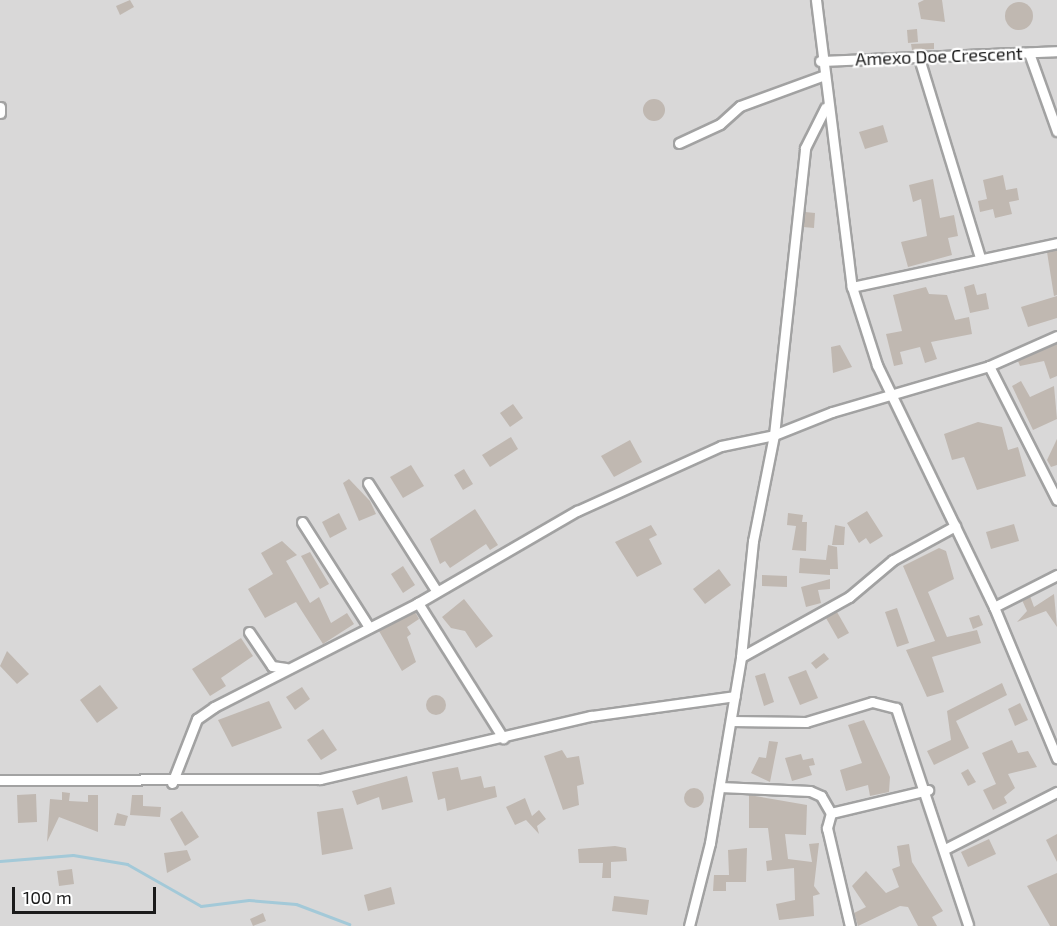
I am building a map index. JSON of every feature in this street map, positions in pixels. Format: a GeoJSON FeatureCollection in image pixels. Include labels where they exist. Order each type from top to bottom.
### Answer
{"type":"FeatureCollection","features":[{"type":"Feature","properties":{"kind":"street"},"geometry":{"type":"LineString","coordinates":[[816,0],[825,108],[852,287],[890,393],[994,607],[1057,758]]}},
{"type":"Feature","properties":{"kind":"street","name":"Amexo Doe Crescent"},"geometry":{"type":"LineString","coordinates":[[820,61],[1057,51]]}},
{"type":"Feature","properties":{"kind":"street"},"geometry":{"type":"LineString","coordinates":[[1029,52],[1057,131]]}},
{"type":"Feature","properties":{"kind":"street"},"geometry":{"type":"LineString","coordinates":[[919,58],[980,258]]}},
{"type":"Feature","properties":{"kind":"street"},"geometry":{"type":"LineString","coordinates":[[679,143],[720,124],[740,106],[822,76]]}},
{"type":"Feature","properties":{"kind":"street"},"geometry":{"type":"LineString","coordinates":[[0,107],[0,113]]}},
{"type":"Feature","properties":{"kind":"street"},"geometry":{"type":"LineString","coordinates":[[689,926],[720,788],[741,657],[753,541],[774,435],[805,148],[825,108]]}},
{"type":"Feature","properties":{"kind":"street"},"geometry":{"type":"LineString","coordinates":[[852,287],[1057,243]]}},
{"type":"Feature","properties":{"kind":"street"},"geometry":{"type":"LineString","coordinates":[[172,783],[197,719],[286,668],[417,603],[436,590],[663,469],[757,434],[774,435],[890,393],[989,366],[1057,336]]}},
{"type":"Feature","properties":{"kind":"street"},"geometry":{"type":"LineString","coordinates":[[989,366],[1057,500]]}},
{"type":"Feature","properties":{"kind":"street"},"geometry":{"type":"LineString","coordinates":[[368,483],[436,590]]}},
{"type":"Feature","properties":{"kind":"street"},"geometry":{"type":"LineString","coordinates":[[302,522],[369,627]]}},
{"type":"Feature","properties":{"kind":"street"},"geometry":{"type":"LineString","coordinates":[[741,657],[849,597],[893,560],[955,526]]}},
{"type":"Feature","properties":{"kind":"street"},"geometry":{"type":"LineString","coordinates":[[994,607],[1057,575]]}},
{"type":"Feature","properties":{"kind":"street"},"geometry":{"type":"LineString","coordinates":[[417,603],[503,738]]}},
{"type":"Feature","properties":{"kind":"street"},"geometry":{"type":"LineString","coordinates":[[249,632],[272,666],[286,668]]}},
{"type":"Feature","properties":{"kind":"street"},"geometry":{"type":"LineString","coordinates":[[2,777],[172,783],[320,779],[591,716],[735,696]]}},
{"type":"Feature","properties":{"kind":"street"},"geometry":{"type":"LineString","coordinates":[[730,722],[806,722],[884,702],[896,708],[928,790],[968,924]]}},
{"type":"Feature","properties":{"kind":"street"},"geometry":{"type":"LineString","coordinates":[[1046,733],[1057,729]]}},
{"type":"Feature","properties":{"kind":"street"},"geometry":{"type":"LineString","coordinates":[[720,788],[810,791],[821,796],[831,813],[827,828],[850,926]]}},
{"type":"Feature","properties":{"kind":"street"},"geometry":{"type":"LineString","coordinates":[[831,813],[928,790]]}},
{"type":"Feature","properties":{"kind":"street"},"geometry":{"type":"LineString","coordinates":[[945,849],[1057,792]]}},
{"type":"Feature","properties":{"kind":"shaded area"},"geometry":{"type":"Polygon","coordinates":[[[0,0],[1057,0],[1057,926],[0,926],[0,0]]]}},
{"type":"Feature","properties":{"kind":"building"},"geometry":{"type":"Polygon","coordinates":[[[130,0],[134,7],[120,15],[116,6],[130,0]]]}},
{"type":"Feature","properties":{"kind":"building"},"geometry":{"type":"Polygon","coordinates":[[[924,0],[942,0],[945,22],[921,19],[918,3],[924,0]]]}},
{"type":"Feature","properties":{"kind":"building"},"geometry":{"type":"Polygon","coordinates":[[[1019,2],[1029,6],[1033,16],[1029,26],[1019,30],[1009,26],[1005,16],[1009,6],[1019,2]]]}},
{"type":"Feature","properties":{"kind":"building"},"geometry":{"type":"Polygon","coordinates":[[[917,29],[918,42],[908,43],[907,30],[917,29]]]}},
{"type":"Feature","properties":{"kind":"building"},"geometry":{"type":"Polygon","coordinates":[[[934,43],[934,49],[912,50],[911,44],[934,43]]]}},
{"type":"Feature","properties":{"kind":"building"},"geometry":{"type":"Polygon","coordinates":[[[654,99],[662,102],[665,110],[662,118],[654,121],[646,118],[643,110],[646,102],[654,99]]]}},
{"type":"Feature","properties":{"kind":"building"},"geometry":{"type":"Polygon","coordinates":[[[883,125],[888,142],[865,149],[859,132],[883,125]]]}},
{"type":"Feature","properties":{"kind":"building"},"geometry":{"type":"Polygon","coordinates":[[[1003,175],[1006,190],[1017,188],[1019,200],[1009,202],[1012,214],[995,218],[993,209],[980,212],[978,201],[987,199],[983,180],[1003,175]]]}},
{"type":"Feature","properties":{"kind":"building"},"geometry":{"type":"Polygon","coordinates":[[[933,179],[940,218],[954,215],[958,236],[948,238],[952,255],[908,267],[901,242],[927,236],[921,199],[913,202],[909,185],[933,179]]]}},
{"type":"Feature","properties":{"kind":"building"},"geometry":{"type":"Polygon","coordinates":[[[805,212],[815,213],[814,228],[803,227],[805,212]]]}},
{"type":"Feature","properties":{"kind":"building"},"geometry":{"type":"Polygon","coordinates":[[[1057,250],[1057,295],[1054,296],[1047,252],[1057,250]]]}},
{"type":"Feature","properties":{"kind":"building"},"geometry":{"type":"Polygon","coordinates":[[[974,284],[977,295],[986,293],[989,309],[970,313],[964,287],[974,284]]]}},
{"type":"Feature","properties":{"kind":"building"},"geometry":{"type":"Polygon","coordinates":[[[926,287],[929,294],[947,295],[955,320],[969,317],[972,334],[931,342],[937,359],[925,363],[920,347],[900,352],[903,364],[894,366],[886,334],[902,331],[893,295],[926,287]]]}},
{"type":"Feature","properties":{"kind":"building"},"geometry":{"type":"Polygon","coordinates":[[[1057,296],[1057,318],[1028,327],[1021,307],[1057,296]]]}},
{"type":"Feature","properties":{"kind":"building"},"geometry":{"type":"Polygon","coordinates":[[[1057,343],[1057,376],[1050,379],[1044,361],[1020,366],[1018,361],[1057,343]]]}},
{"type":"Feature","properties":{"kind":"building"},"geometry":{"type":"Polygon","coordinates":[[[840,345],[852,367],[833,373],[831,347],[840,345]]]}},
{"type":"Feature","properties":{"kind":"building"},"geometry":{"type":"Polygon","coordinates":[[[1021,381],[1030,397],[1054,386],[1057,419],[1033,430],[1012,386],[1021,381]]]}},
{"type":"Feature","properties":{"kind":"building"},"geometry":{"type":"Polygon","coordinates":[[[513,404],[523,418],[510,427],[500,413],[513,404]]]}},
{"type":"Feature","properties":{"kind":"building"},"geometry":{"type":"Polygon","coordinates":[[[978,422],[1002,427],[1008,450],[1018,447],[1026,476],[977,490],[964,457],[952,460],[944,434],[978,422]]]}},
{"type":"Feature","properties":{"kind":"building"},"geometry":{"type":"Polygon","coordinates":[[[511,437],[518,449],[490,467],[482,455],[511,437]]]}},
{"type":"Feature","properties":{"kind":"building"},"geometry":{"type":"Polygon","coordinates":[[[1057,439],[1057,465],[1051,467],[1047,460],[1057,439]]]}},
{"type":"Feature","properties":{"kind":"building"},"geometry":{"type":"Polygon","coordinates":[[[630,440],[642,462],[614,477],[601,456],[630,440]]]}},
{"type":"Feature","properties":{"kind":"building"},"geometry":{"type":"Polygon","coordinates":[[[411,465],[424,486],[403,498],[390,477],[411,465]]]}},
{"type":"Feature","properties":{"kind":"building"},"geometry":{"type":"Polygon","coordinates":[[[464,469],[473,484],[463,490],[454,475],[464,469]]]}},
{"type":"Feature","properties":{"kind":"building"},"geometry":{"type":"Polygon","coordinates":[[[349,479],[370,501],[376,514],[359,521],[343,483],[349,479]]]}},
{"type":"Feature","properties":{"kind":"building"},"geometry":{"type":"Polygon","coordinates":[[[475,509],[498,545],[490,550],[486,544],[450,568],[445,561],[440,564],[430,539],[475,509]]]}},
{"type":"Feature","properties":{"kind":"building"},"geometry":{"type":"Polygon","coordinates":[[[867,511],[883,536],[870,544],[866,538],[859,543],[847,523],[867,511]]]}},
{"type":"Feature","properties":{"kind":"building"},"geometry":{"type":"Polygon","coordinates":[[[339,513],[347,529],[330,538],[322,522],[339,513]]]}},
{"type":"Feature","properties":{"kind":"building"},"geometry":{"type":"Polygon","coordinates":[[[788,513],[803,515],[802,522],[807,522],[806,551],[792,550],[796,526],[787,525],[788,513]]]}},
{"type":"Feature","properties":{"kind":"building"},"geometry":{"type":"Polygon","coordinates":[[[1014,524],[1019,541],[991,549],[986,532],[1014,524]]]}},
{"type":"Feature","properties":{"kind":"building"},"geometry":{"type":"Polygon","coordinates":[[[651,525],[657,535],[649,539],[662,564],[637,577],[615,542],[651,525]]]}},
{"type":"Feature","properties":{"kind":"building"},"geometry":{"type":"Polygon","coordinates":[[[835,525],[845,527],[844,545],[832,545],[835,525]]]}},
{"type":"Feature","properties":{"kind":"building"},"geometry":{"type":"Polygon","coordinates":[[[282,541],[297,555],[286,561],[310,603],[319,597],[331,623],[347,613],[354,624],[323,644],[296,602],[265,618],[248,589],[273,574],[261,553],[282,541]]]}},
{"type":"Feature","properties":{"kind":"building"},"geometry":{"type":"Polygon","coordinates":[[[828,545],[837,547],[838,569],[830,569],[830,575],[799,573],[800,558],[826,560],[828,545]]]}},
{"type":"Feature","properties":{"kind":"building"},"geometry":{"type":"Polygon","coordinates":[[[939,548],[946,551],[954,579],[928,592],[947,637],[977,630],[981,643],[932,657],[944,692],[927,697],[906,650],[935,641],[903,566],[939,548]]]}},
{"type":"Feature","properties":{"kind":"building"},"geometry":{"type":"Polygon","coordinates":[[[310,552],[329,584],[320,589],[301,556],[310,552]]]}},
{"type":"Feature","properties":{"kind":"building"},"geometry":{"type":"Polygon","coordinates":[[[403,566],[415,585],[403,593],[391,574],[403,566]]]}},
{"type":"Feature","properties":{"kind":"building"},"geometry":{"type":"Polygon","coordinates":[[[719,569],[731,585],[705,604],[693,589],[719,569]]]}},
{"type":"Feature","properties":{"kind":"building"},"geometry":{"type":"Polygon","coordinates":[[[762,575],[787,576],[787,587],[762,586],[762,575]]]}},
{"type":"Feature","properties":{"kind":"building"},"geometry":{"type":"Polygon","coordinates":[[[830,579],[830,589],[818,590],[821,603],[806,607],[801,587],[830,579]]]}},
{"type":"Feature","properties":{"kind":"building"},"geometry":{"type":"Polygon","coordinates":[[[1054,594],[1057,627],[1046,611],[1017,622],[1027,611],[1022,600],[1030,596],[1034,607],[1054,594]]]}},
{"type":"Feature","properties":{"kind":"building"},"geometry":{"type":"Polygon","coordinates":[[[464,599],[493,636],[476,648],[465,631],[451,628],[442,617],[464,599]]]}},
{"type":"Feature","properties":{"kind":"building"},"geometry":{"type":"Polygon","coordinates":[[[897,608],[909,643],[897,647],[885,612],[897,608]]]}},
{"type":"Feature","properties":{"kind":"building"},"geometry":{"type":"Polygon","coordinates":[[[415,612],[419,619],[407,627],[411,634],[407,637],[416,662],[402,671],[379,631],[415,612]]]}},
{"type":"Feature","properties":{"kind":"building"},"geometry":{"type":"Polygon","coordinates":[[[837,612],[849,633],[838,639],[826,618],[837,612]]]}},
{"type":"Feature","properties":{"kind":"building"},"geometry":{"type":"Polygon","coordinates":[[[979,615],[983,625],[973,629],[969,618],[979,615]]]}},
{"type":"Feature","properties":{"kind":"building"},"geometry":{"type":"Polygon","coordinates":[[[241,638],[253,656],[221,678],[226,686],[210,696],[192,669],[241,638]]]}},
{"type":"Feature","properties":{"kind":"building"},"geometry":{"type":"Polygon","coordinates":[[[7,651],[29,674],[17,684],[0,666],[7,651]]]}},
{"type":"Feature","properties":{"kind":"building"},"geometry":{"type":"Polygon","coordinates":[[[824,653],[829,659],[816,669],[811,663],[824,653]]]}},
{"type":"Feature","properties":{"kind":"building"},"geometry":{"type":"Polygon","coordinates":[[[806,670],[818,698],[800,705],[788,677],[806,670]]]}},
{"type":"Feature","properties":{"kind":"building"},"geometry":{"type":"Polygon","coordinates":[[[765,673],[774,702],[764,706],[755,676],[765,673]]]}},
{"type":"Feature","properties":{"kind":"building"},"geometry":{"type":"Polygon","coordinates":[[[1002,683],[1007,695],[956,721],[969,748],[934,765],[927,751],[951,740],[947,711],[1002,683]]]}},
{"type":"Feature","properties":{"kind":"building"},"geometry":{"type":"Polygon","coordinates":[[[100,685],[118,708],[97,723],[80,700],[100,685]]]}},
{"type":"Feature","properties":{"kind":"building"},"geometry":{"type":"Polygon","coordinates":[[[302,687],[310,699],[295,710],[286,697],[302,687]]]}},
{"type":"Feature","properties":{"kind":"building"},"geometry":{"type":"Polygon","coordinates":[[[436,695],[443,698],[446,705],[443,712],[436,715],[429,712],[426,705],[429,698],[436,695]]]}},
{"type":"Feature","properties":{"kind":"building"},"geometry":{"type":"Polygon","coordinates":[[[269,701],[282,728],[232,747],[218,720],[269,701]]]}},
{"type":"Feature","properties":{"kind":"building"},"geometry":{"type":"Polygon","coordinates":[[[1020,703],[1028,720],[1015,726],[1008,709],[1020,703]]]}},
{"type":"Feature","properties":{"kind":"building"},"geometry":{"type":"Polygon","coordinates":[[[864,720],[890,777],[889,792],[870,796],[868,785],[846,791],[840,770],[862,763],[848,725],[864,720]]]}},
{"type":"Feature","properties":{"kind":"building"},"geometry":{"type":"Polygon","coordinates":[[[323,729],[337,750],[321,760],[307,740],[323,729]]]}},
{"type":"Feature","properties":{"kind":"building"},"geometry":{"type":"Polygon","coordinates":[[[1012,740],[1018,753],[1028,751],[1037,767],[1008,774],[1015,788],[1004,797],[1007,803],[993,810],[983,790],[996,784],[982,753],[1012,740]]]}},
{"type":"Feature","properties":{"kind":"building"},"geometry":{"type":"Polygon","coordinates":[[[769,741],[778,742],[770,782],[751,773],[759,757],[766,758],[769,741]]]}},
{"type":"Feature","properties":{"kind":"building"},"geometry":{"type":"Polygon","coordinates":[[[562,750],[567,758],[579,756],[584,784],[577,786],[579,805],[563,810],[544,756],[562,750]]]}},
{"type":"Feature","properties":{"kind":"building"},"geometry":{"type":"Polygon","coordinates":[[[801,754],[803,760],[813,758],[815,765],[809,766],[812,775],[792,781],[785,758],[801,754]]]}},
{"type":"Feature","properties":{"kind":"building"},"geometry":{"type":"Polygon","coordinates":[[[458,767],[461,780],[481,776],[484,788],[495,786],[497,797],[447,811],[445,798],[438,800],[432,772],[458,767]]]}},
{"type":"Feature","properties":{"kind":"building"},"geometry":{"type":"Polygon","coordinates":[[[968,769],[976,782],[968,786],[961,773],[968,769]]]}},
{"type":"Feature","properties":{"kind":"building"},"geometry":{"type":"Polygon","coordinates":[[[407,776],[413,802],[382,810],[379,797],[357,805],[352,791],[407,776]]]}},
{"type":"Feature","properties":{"kind":"building"},"geometry":{"type":"Polygon","coordinates":[[[694,788],[701,791],[704,798],[701,805],[694,808],[687,805],[684,798],[687,791],[694,788]]]}},
{"type":"Feature","properties":{"kind":"building"},"geometry":{"type":"Polygon","coordinates":[[[62,792],[70,793],[69,801],[88,802],[88,795],[98,795],[98,832],[59,817],[47,842],[50,799],[62,800],[62,792]]]}},
{"type":"Feature","properties":{"kind":"building"},"geometry":{"type":"Polygon","coordinates":[[[36,794],[37,822],[18,823],[17,795],[36,794]]]}},
{"type":"Feature","properties":{"kind":"building"},"geometry":{"type":"Polygon","coordinates":[[[132,795],[143,795],[143,806],[161,807],[160,817],[130,815],[132,795]]]}},
{"type":"Feature","properties":{"kind":"building"},"geometry":{"type":"Polygon","coordinates":[[[749,795],[807,805],[806,835],[785,834],[788,859],[812,862],[809,844],[819,843],[814,886],[820,894],[813,896],[814,916],[779,920],[776,904],[795,900],[794,868],[767,871],[766,861],[772,860],[768,828],[749,828],[749,795]]]}},
{"type":"Feature","properties":{"kind":"building"},"geometry":{"type":"Polygon","coordinates":[[[525,798],[532,816],[539,810],[546,819],[537,826],[539,834],[526,820],[515,825],[506,807],[525,798]]]}},
{"type":"Feature","properties":{"kind":"building"},"geometry":{"type":"Polygon","coordinates":[[[343,808],[353,849],[322,855],[317,812],[343,808]]]}},
{"type":"Feature","properties":{"kind":"building"},"geometry":{"type":"Polygon","coordinates":[[[182,811],[199,837],[185,846],[170,819],[182,811]]]}},
{"type":"Feature","properties":{"kind":"building"},"geometry":{"type":"Polygon","coordinates":[[[117,813],[128,816],[125,826],[114,825],[117,813]]]}},
{"type":"Feature","properties":{"kind":"building"},"geometry":{"type":"Polygon","coordinates":[[[1057,834],[1057,862],[1046,840],[1057,834]]]}},
{"type":"Feature","properties":{"kind":"building"},"geometry":{"type":"Polygon","coordinates":[[[989,839],[996,854],[968,867],[961,852],[989,839]]]}},
{"type":"Feature","properties":{"kind":"building"},"geometry":{"type":"Polygon","coordinates":[[[909,844],[912,862],[943,911],[932,917],[937,926],[918,926],[908,907],[900,906],[858,926],[854,913],[866,907],[852,886],[866,871],[886,893],[899,887],[892,869],[900,866],[897,846],[909,844]]]}},
{"type":"Feature","properties":{"kind":"building"},"geometry":{"type":"Polygon","coordinates":[[[615,846],[626,848],[627,861],[611,862],[611,878],[602,878],[603,863],[579,863],[578,849],[615,846]]]}},
{"type":"Feature","properties":{"kind":"building"},"geometry":{"type":"Polygon","coordinates":[[[747,848],[746,882],[726,882],[726,891],[713,891],[714,875],[729,875],[728,850],[747,848]]]}},
{"type":"Feature","properties":{"kind":"building"},"geometry":{"type":"Polygon","coordinates":[[[187,850],[191,860],[167,873],[164,853],[187,850]]]}},
{"type":"Feature","properties":{"kind":"building"},"geometry":{"type":"Polygon","coordinates":[[[72,869],[74,884],[59,886],[57,871],[72,869]]]}},
{"type":"Feature","properties":{"kind":"building"},"geometry":{"type":"Polygon","coordinates":[[[1057,873],[1057,926],[1050,926],[1027,886],[1057,873]]]}},
{"type":"Feature","properties":{"kind":"building"},"geometry":{"type":"Polygon","coordinates":[[[391,887],[395,904],[368,911],[364,895],[391,887]]]}},
{"type":"Feature","properties":{"kind":"building"},"geometry":{"type":"Polygon","coordinates":[[[614,896],[649,900],[647,915],[612,911],[614,896]]]}},
{"type":"Feature","properties":{"kind":"building"},"geometry":{"type":"Polygon","coordinates":[[[263,913],[266,921],[253,926],[250,919],[263,913]]]}},
{"type":"Feature","properties":{"kind":"waterway"},"geometry":{"type":"LineString","coordinates":[[0,861],[73,855],[127,864],[201,906],[249,900],[296,904],[349,924]]}}]}
